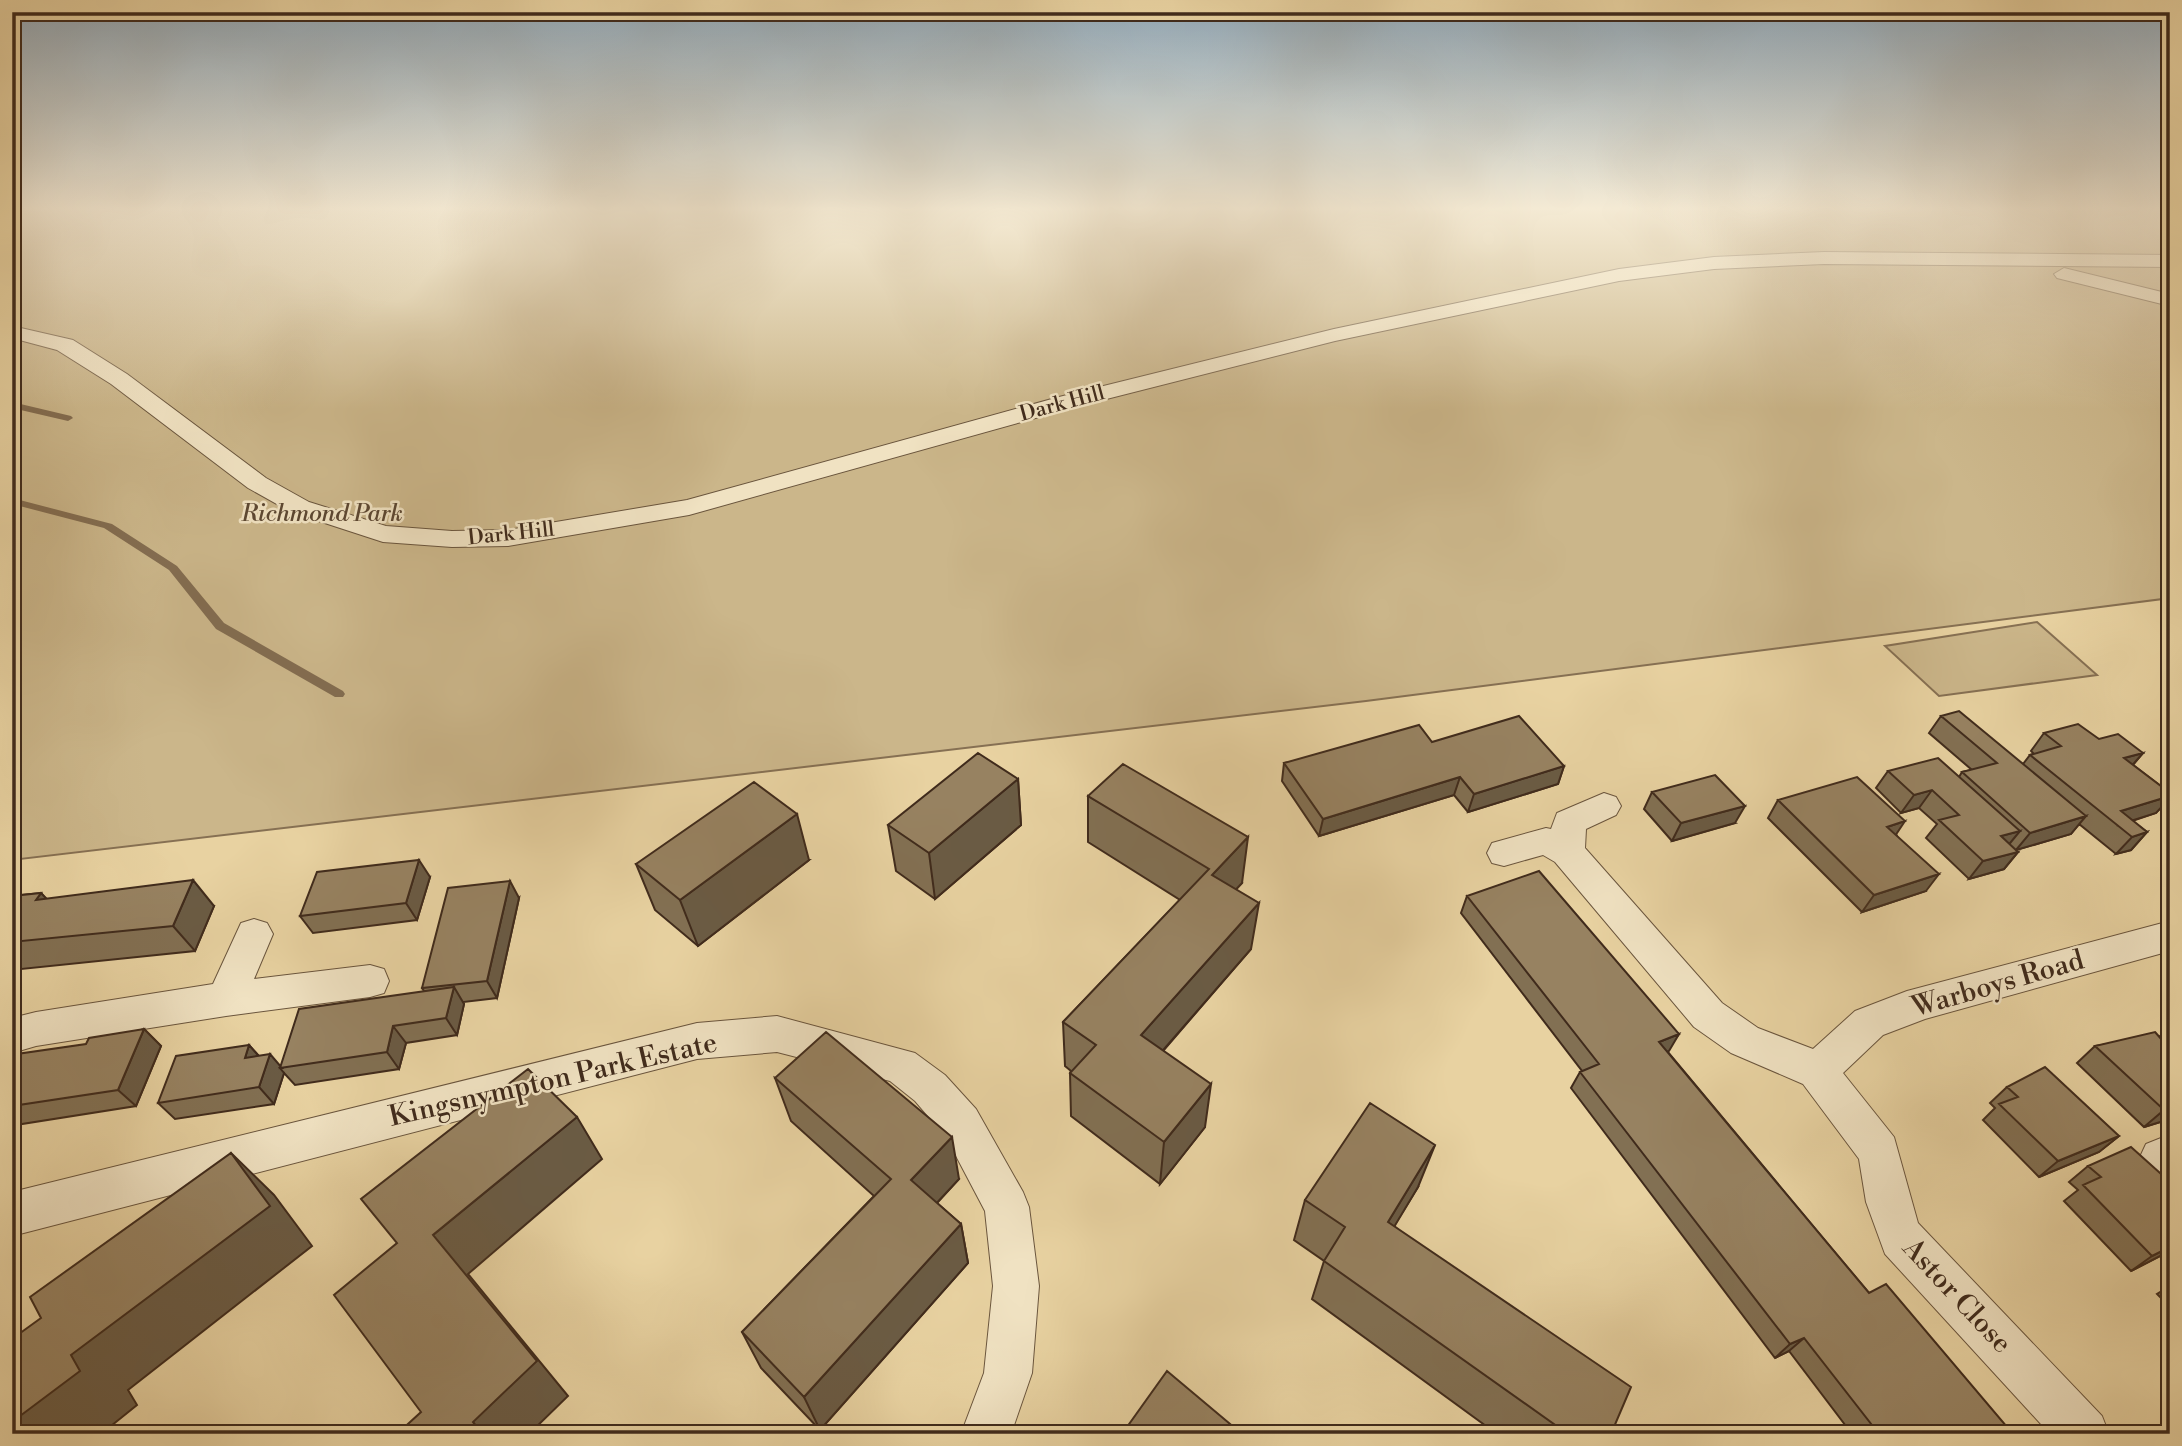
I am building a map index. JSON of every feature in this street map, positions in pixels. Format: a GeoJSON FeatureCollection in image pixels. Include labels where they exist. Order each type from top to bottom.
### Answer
{"type":"FeatureCollection","features":[{"type":"Feature","properties":{"kind":"street","name":"Dark Hill"},"geometry":{"type":"LineString","coordinates":[[12,332],[65,345],[119,379],[257,483],[300,507],[383,534],[452,539],[508,538],[688,507],[1067,402],[1334,335],[1623,274]]}},
{"type":"Feature","properties":{"kind":"street"},"geometry":{"type":"LineString","coordinates":[[2069,274],[2170,300]]}},
{"type":"Feature","properties":{"kind":"street"},"geometry":{"type":"LineString","coordinates":[[1504,853],[1546,841],[1567,852],[1569,822],[1604,806]]}},
{"type":"Feature","properties":{"kind":"street","name":"Astor Close"},"geometry":{"type":"LineString","coordinates":[[1567,852],[1708,1015],[1745,1041],[1780,1053],[1827,1063],[1879,1152],[1888,1202],[1901,1238],[1947,1283],[2084,1434]]}},
{"type":"Feature","properties":{"kind":"street"},"geometry":{"type":"LineString","coordinates":[[226,999],[254,934]]}},
{"type":"Feature","properties":{"kind":"street","name":"Warboys Road"},"geometry":{"type":"LineString","coordinates":[[1827,1063],[1869,1023],[1921,1003],[2170,936]]}},
{"type":"Feature","properties":{"kind":"street"},"geometry":{"type":"LineString","coordinates":[[12,1036],[36,1029],[226,999],[370,981]]}},
{"type":"Feature","properties":{"kind":"street","name":"Kingsnympton Park Estate"},"geometry":{"type":"LineString","coordinates":[[12,1214],[697,1041],[777,1034],[901,1066],[930,1088],[961,1123],[1007,1207],[1016,1286],[1008,1373],[986,1434]]}},
{"type":"Feature","properties":{"kind":"green space","name":"Richmond Park"},"geometry":{"type":"Polygon","coordinates":[[[12,274],[2170,274],[2170,598],[1366,701],[12,860],[12,274]]]}},
{"type":"Feature","properties":{"kind":"green space"},"geometry":{"type":"Polygon","coordinates":[[[2037,622],[2097,675],[1939,696],[1885,646],[2037,622]]]}},
{"type":"Feature","properties":{"kind":"building"},"geometry":{"type":"Polygon","coordinates":[[[1959,711],[2086,816],[2030,833],[1962,772],[1997,763],[1941,716],[1959,711]]]}},
{"type":"Feature","properties":{"kind":"building"},"geometry":{"type":"Polygon","coordinates":[[[1519,716],[1564,766],[1474,794],[1460,777],[1323,819],[1284,763],[1419,725],[1432,742],[1519,716]]]}},
{"type":"Feature","properties":{"kind":"building"},"geometry":{"type":"Polygon","coordinates":[[[2078,724],[2099,739],[2118,734],[2143,753],[2124,758],[2170,793],[2170,796],[2121,811],[2147,832],[2132,837],[2030,755],[2061,746],[2044,733],[2078,724]]]}},
{"type":"Feature","properties":{"kind":"building"},"geometry":{"type":"Polygon","coordinates":[[[978,753],[1018,779],[929,853],[888,825],[978,753]]]}},
{"type":"Feature","properties":{"kind":"building"},"geometry":{"type":"Polygon","coordinates":[[[1938,758],[2020,831],[2001,836],[2018,852],[1983,861],[1939,820],[1959,815],[1932,790],[1914,795],[1888,771],[1938,758]]]}},
{"type":"Feature","properties":{"kind":"building"},"geometry":{"type":"Polygon","coordinates":[[[1123,764],[1248,837],[1212,875],[1259,903],[1141,1035],[1211,1084],[1164,1142],[1070,1073],[1096,1045],[1063,1022],[1209,869],[1088,796],[1123,764]]]}},
{"type":"Feature","properties":{"kind":"building"},"geometry":{"type":"Polygon","coordinates":[[[1715,775],[1745,806],[1681,823],[1652,792],[1715,775]]]}},
{"type":"Feature","properties":{"kind":"building"},"geometry":{"type":"Polygon","coordinates":[[[1857,777],[1905,821],[1887,827],[1939,874],[1874,895],[1778,800],[1857,777]]]}},
{"type":"Feature","properties":{"kind":"building"},"geometry":{"type":"Polygon","coordinates":[[[754,782],[797,814],[680,900],[636,864],[754,782]]]}},
{"type":"Feature","properties":{"kind":"building"},"geometry":{"type":"Polygon","coordinates":[[[419,860],[406,903],[300,916],[317,872],[419,860]]]}},
{"type":"Feature","properties":{"kind":"building"},"geometry":{"type":"Polygon","coordinates":[[[1539,871],[1679,1034],[1659,1042],[1869,1293],[1886,1284],[2013,1434],[1879,1434],[1804,1338],[1790,1344],[1580,1072],[1599,1064],[1467,896],[1539,871]]]}},
{"type":"Feature","properties":{"kind":"building"},"geometry":{"type":"Polygon","coordinates":[[[193,880],[173,926],[12,942],[12,896],[41,893],[36,900],[193,880]]]}},
{"type":"Feature","properties":{"kind":"building"},"geometry":{"type":"Polygon","coordinates":[[[510,881],[487,981],[422,988],[448,888],[510,881]]]}},
{"type":"Feature","properties":{"kind":"building"},"geometry":{"type":"Polygon","coordinates":[[[454,987],[446,1018],[393,1026],[387,1052],[280,1068],[299,1009],[454,987]]]}},
{"type":"Feature","properties":{"kind":"building"},"geometry":{"type":"Polygon","coordinates":[[[144,1029],[118,1090],[12,1106],[12,1064],[17,1054],[86,1044],[89,1038],[144,1029]]]}},
{"type":"Feature","properties":{"kind":"building"},"geometry":{"type":"Polygon","coordinates":[[[826,1032],[952,1137],[911,1180],[961,1224],[804,1397],[742,1332],[891,1179],[775,1078],[826,1032]]]}},
{"type":"Feature","properties":{"kind":"building"},"geometry":{"type":"Polygon","coordinates":[[[2155,1032],[2170,1049],[2170,1109],[2164,1110],[2095,1046],[2155,1032]]]}},
{"type":"Feature","properties":{"kind":"building"},"geometry":{"type":"Polygon","coordinates":[[[249,1045],[245,1058],[270,1054],[259,1087],[158,1103],[176,1056],[249,1045]]]}},
{"type":"Feature","properties":{"kind":"building"},"geometry":{"type":"Polygon","coordinates":[[[2045,1067],[2119,1136],[2058,1161],[1999,1104],[2018,1097],[2007,1087],[2045,1067]]]}},
{"type":"Feature","properties":{"kind":"building"},"geometry":{"type":"Polygon","coordinates":[[[528,1069],[577,1117],[433,1235],[537,1361],[473,1422],[482,1434],[397,1434],[421,1412],[334,1295],[397,1243],[361,1199],[528,1069]]]}},
{"type":"Feature","properties":{"kind":"building"},"geometry":{"type":"Polygon","coordinates":[[[1370,1103],[1435,1145],[1388,1222],[1631,1387],[1611,1434],[1568,1434],[1324,1261],[1345,1227],[1305,1200],[1370,1103]]]}},
{"type":"Feature","properties":{"kind":"building"},"geometry":{"type":"Polygon","coordinates":[[[2131,1147],[2170,1182],[2170,1247],[2152,1256],[2083,1185],[2101,1177],[2088,1166],[2131,1147]]]}},
{"type":"Feature","properties":{"kind":"building"},"geometry":{"type":"Polygon","coordinates":[[[231,1153],[270,1206],[71,1355],[80,1371],[12,1422],[12,1339],[41,1318],[30,1297],[231,1153]]]}},
{"type":"Feature","properties":{"kind":"building"},"geometry":{"type":"Polygon","coordinates":[[[1167,1371],[1242,1434],[1122,1434],[1167,1371]]]}},
{"type":"Feature","properties":{"kind":"waterway"},"geometry":{"type":"LineString","coordinates":[[12,405],[68,418]]}},
{"type":"Feature","properties":{"kind":"waterway"},"geometry":{"type":"LineString","coordinates":[[12,501],[108,526],[173,568],[220,626],[339,694]]}}]}
